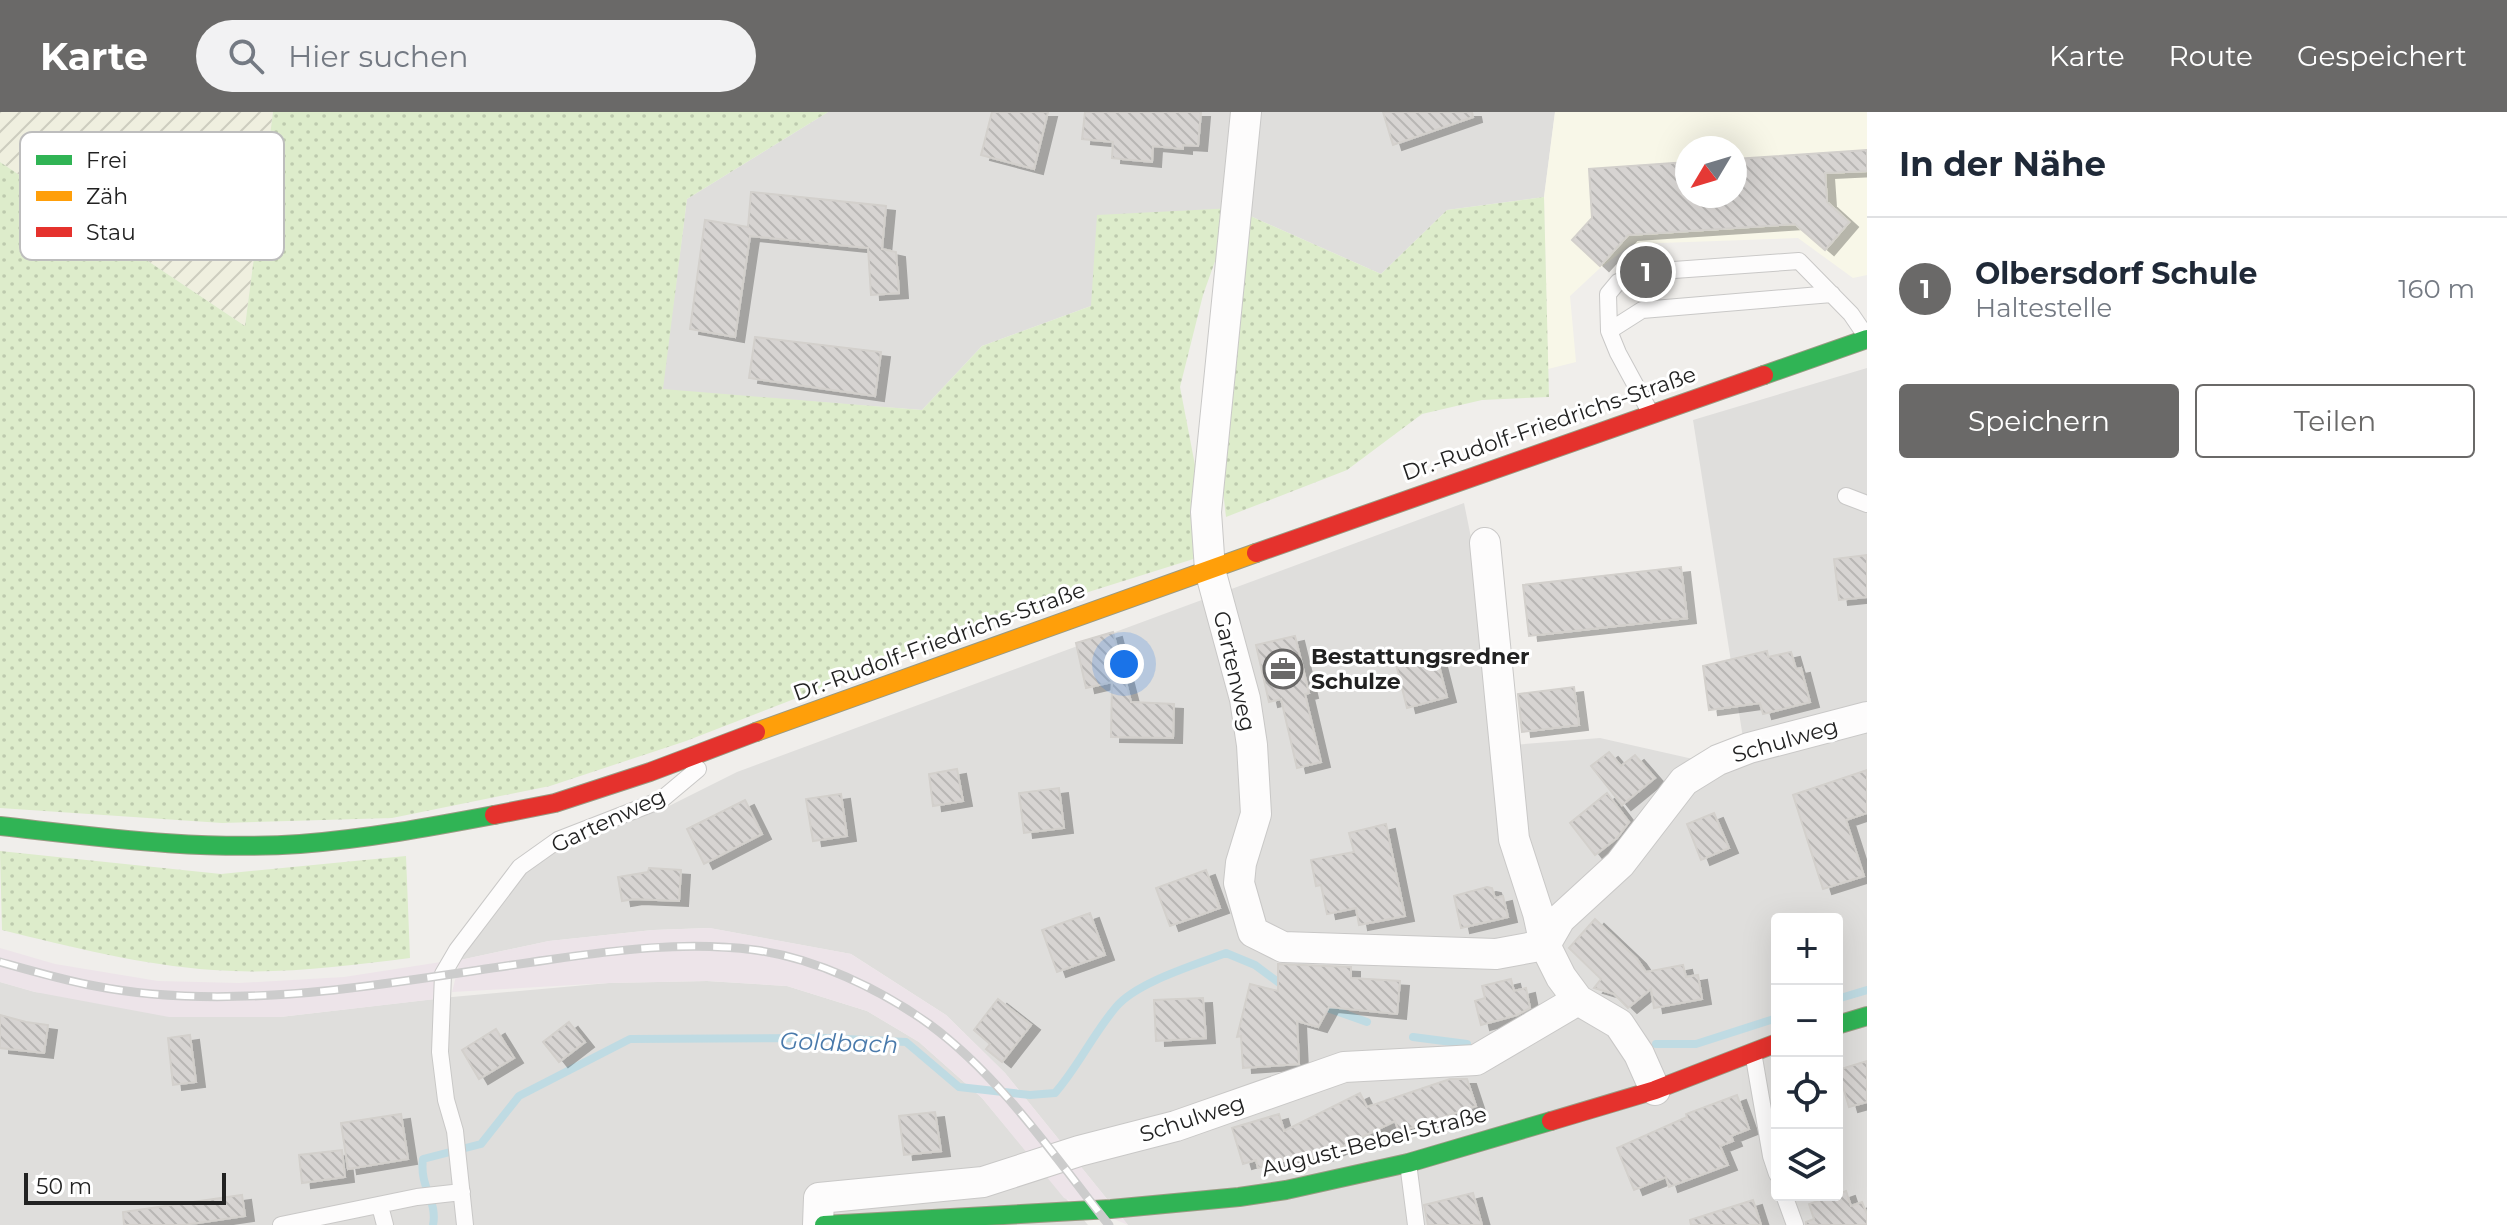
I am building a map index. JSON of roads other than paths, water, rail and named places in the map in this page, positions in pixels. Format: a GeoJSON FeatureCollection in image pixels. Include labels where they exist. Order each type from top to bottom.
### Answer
{"type":"FeatureCollection","features":[{"type":"Feature","properties":{"kind":"main road","name":"Dr.-Rudolf-Friedrichs-Straße"},"geometry":{"type":"LineString","coordinates":[[0,826],[150,843],[208,846],[300,844],[447,824],[555,803],[650,772],[1650,412],[1867,338]]}},
{"type":"Feature","properties":{"kind":"main road"},"geometry":{"type":"LineString","coordinates":[[1843,1023],[1867,1016]]}},
{"type":"Feature","properties":{"kind":"main road","name":"August-Bebel-Straße"},"geometry":{"type":"LineString","coordinates":[[821,1225],[1111,1209],[1239,1197],[1299,1187],[1408,1163],[1655,1090],[1771,1045]]}},
{"type":"Feature","properties":{"kind":"street","name":"Gartenweg"},"geometry":{"type":"LineString","coordinates":[[1246,112],[1206,512],[1210,570],[1245,699],[1252,745],[1256,814],[1241,863],[1239,883],[1253,932],[1283,947],[1496,954],[1545,945]]}},
{"type":"Feature","properties":{"kind":"street"},"geometry":{"type":"LineString","coordinates":[[1485,543],[1514,839],[1545,945],[1561,977],[1578,1000],[1619,1024],[1639,1054],[1655,1090]]}},
{"type":"Feature","properties":{"kind":"street","name":"Schulweg"},"geometry":{"type":"LineString","coordinates":[[1545,945],[1560,919],[1620,864],[1684,781],[1718,760],[1749,748],[1867,717]]}},
{"type":"Feature","properties":{"kind":"street","name":"Schulweg"},"geometry":{"type":"LineString","coordinates":[[821,1225],[819,1198],[983,1182],[1079,1151],[1176,1126],[1344,1067],[1476,1060],[1578,1000]]}},
{"type":"Feature","properties":{"kind":"lane"},"geometry":{"type":"LineString","coordinates":[[1650,412],[1609,331],[1608,294],[1618,282],[1646,272],[1799,261],[1851,314],[1867,338]]}},
{"type":"Feature","properties":{"kind":"lane"},"geometry":{"type":"LineString","coordinates":[[1609,331],[1642,310],[1832,294]]}},
{"type":"Feature","properties":{"kind":"lane"},"geometry":{"type":"LineString","coordinates":[[1846,496],[1867,504]]}},
{"type":"Feature","properties":{"kind":"lane","name":"Gartenweg"},"geometry":{"type":"LineString","coordinates":[[465,1225],[455,1131],[446,1100],[440,1052],[443,974],[457,950],[520,867],[558,840],[661,800],[733,740]]}},
{"type":"Feature","properties":{"kind":"lane"},"geometry":{"type":"LineString","coordinates":[[1753,1051],[1771,1156]]}},
{"type":"Feature","properties":{"kind":"lane"},"geometry":{"type":"LineString","coordinates":[[1408,1163],[1416,1225]]}},
{"type":"Feature","properties":{"kind":"lane"},"geometry":{"type":"LineString","coordinates":[[281,1225],[417,1197],[462,1192]]}},
{"type":"Feature","properties":{"kind":"lane"},"geometry":{"type":"LineString","coordinates":[[1786,1201],[1795,1225]]}},
{"type":"Feature","properties":{"kind":"lane"},"geometry":{"type":"LineString","coordinates":[[380,1206],[385,1225]]}},
{"type":"Feature","properties":{"kind":"waterway","name":"Goldbach"},"geometry":{"type":"LineString","coordinates":[[433,1225],[433,1208],[422,1169],[423,1159],[481,1144],[519,1096],[630,1039],[825,1038],[906,1042],[959,1087],[1030,1095],[1055,1093],[1116,1007],[1125,998],[1167,975],[1226,953],[1255,965],[1286,988]]}},
{"type":"Feature","properties":{"kind":"waterway","name":"Goldbach"},"geometry":{"type":"LineString","coordinates":[[1843,997],[1867,990]]}},
{"type":"Feature","properties":{"kind":"waterway","name":"Goldbach"},"geometry":{"type":"LineString","coordinates":[[1319,1005],[1367,1022]]}},
{"type":"Feature","properties":{"kind":"waterway","name":"Goldbach"},"geometry":{"type":"LineString","coordinates":[[1656,1044],[1696,1044],[1771,1020]]}},
{"type":"Feature","properties":{"kind":"waterway","name":"Goldbach"},"geometry":{"type":"LineString","coordinates":[[1413,1037],[1467,1044]]}},
{"type":"Feature","properties":{"kind":"railway"},"geometry":{"type":"LineString","coordinates":[[0,962],[124,991],[214,997],[334,990],[651,948],[729,947],[778,954],[824,968],[868,987],[910,1011],[955,1045],[1025,1118],[1109,1225]]}},
{"type":"Feature","properties":{"kind":"place","name":"Olbersdorf Schule"},"geometry":{"type":"Point","coordinates":[1646,272]}},
{"type":"Feature","properties":{"kind":"place","name":"Bestattungsredner Schulze"},"geometry":{"type":"Point","coordinates":[1283,669]}}]}
